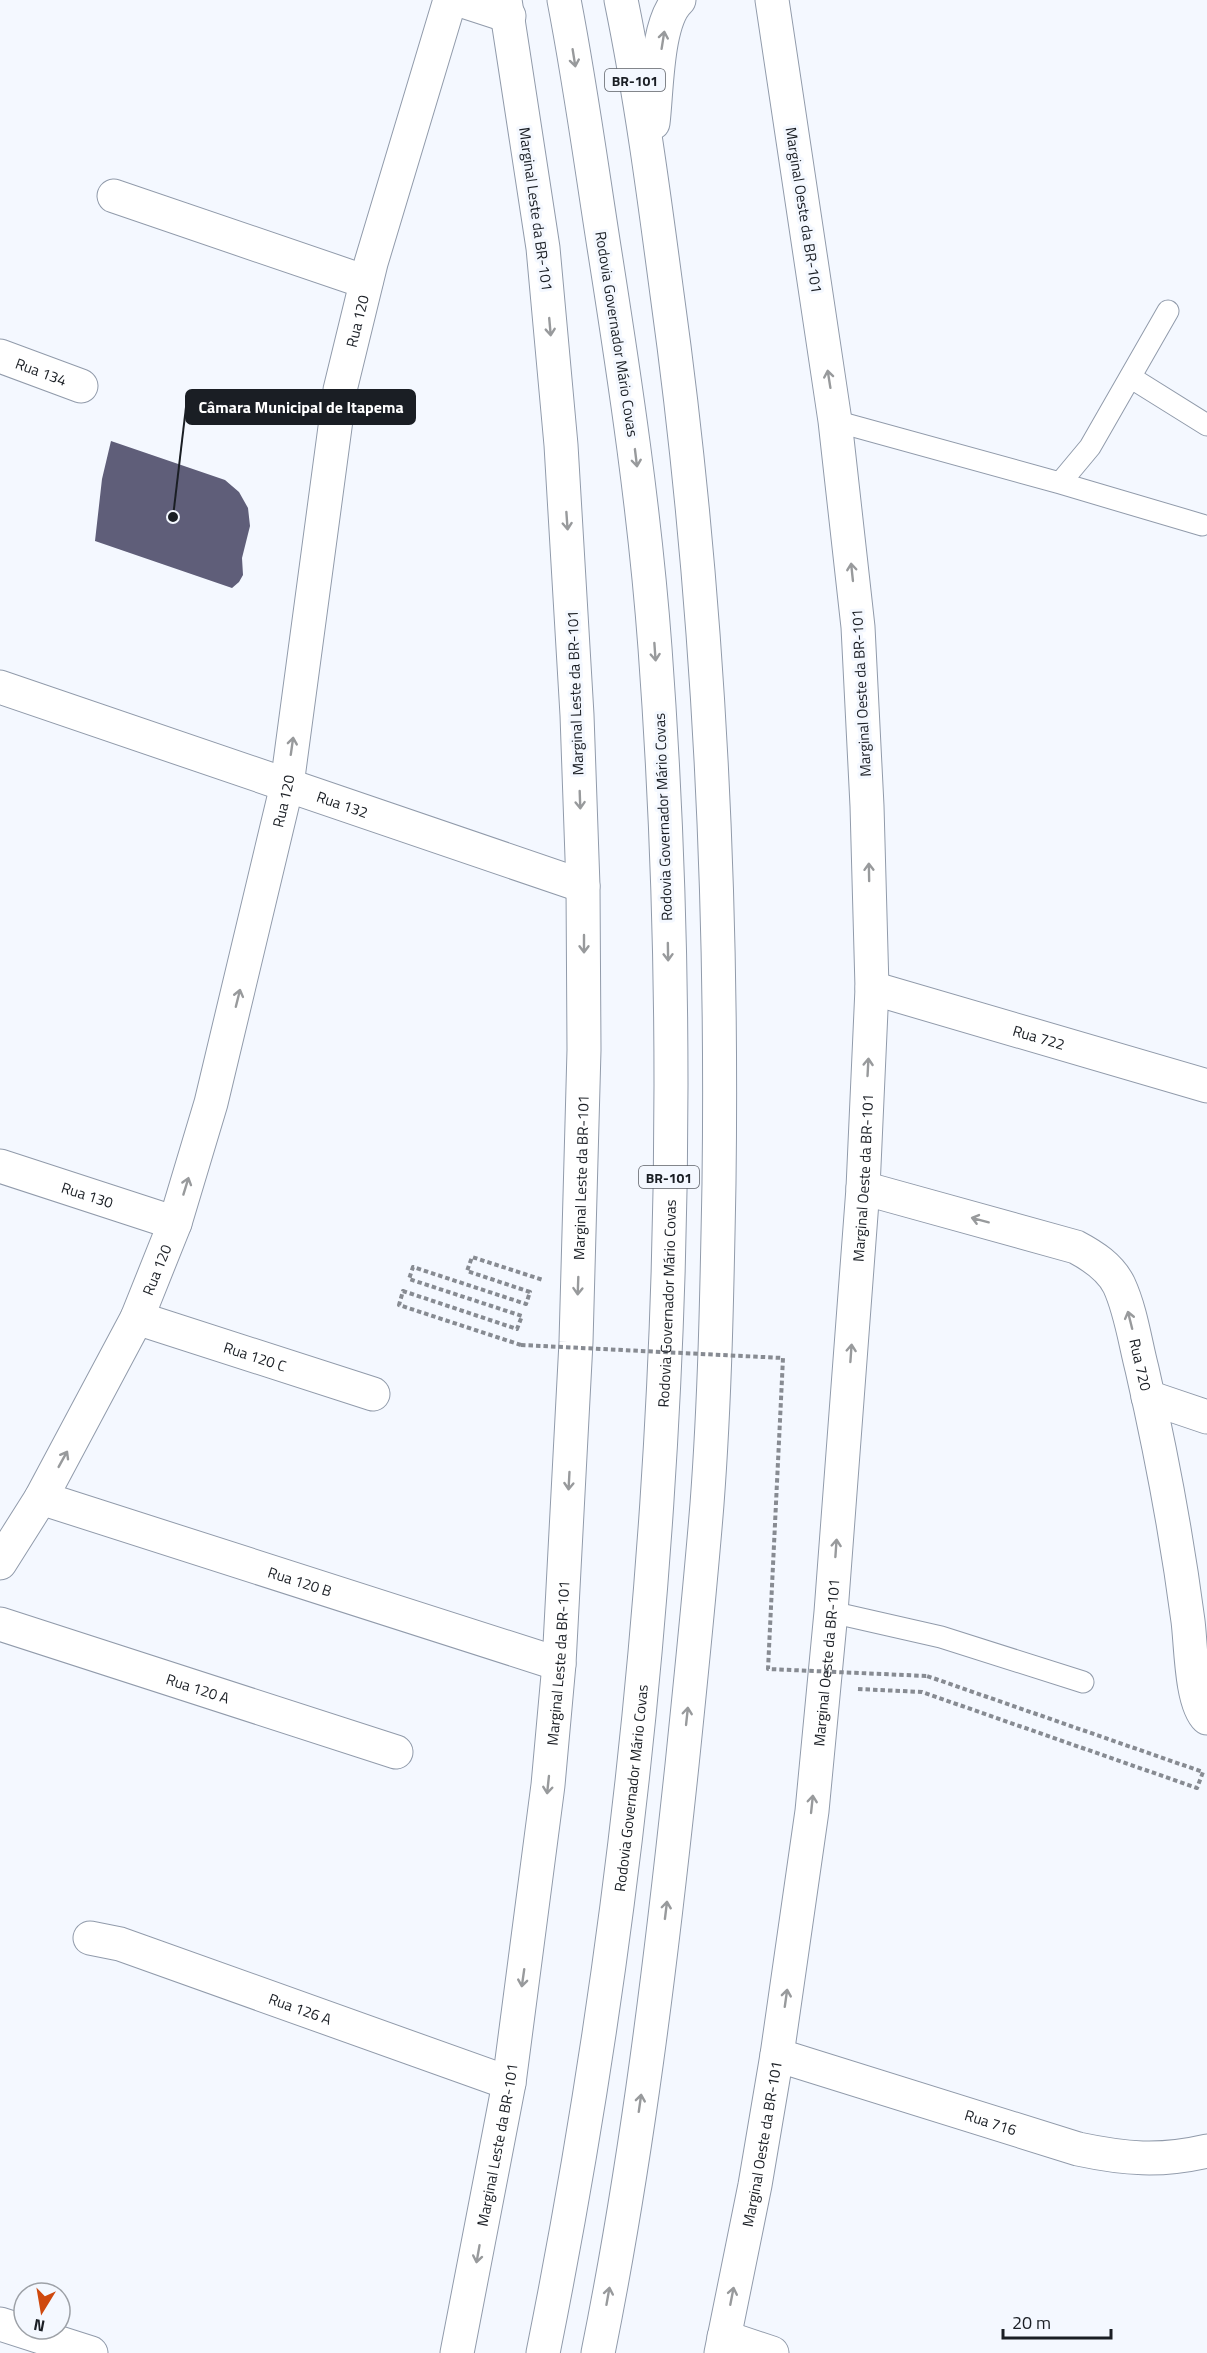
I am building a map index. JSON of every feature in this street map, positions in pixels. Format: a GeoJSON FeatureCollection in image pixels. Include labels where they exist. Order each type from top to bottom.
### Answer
{"type":"FeatureCollection","features":[{"type":"Feature","properties":{"kind":"main road","name":"Rua 120"},"geometry":{"type":"LineString","coordinates":[[0,1563],[41,1498],[137,1318],[175,1223],[225,1049],[287,785],[340,390],[366,282],[450,0]]}},
{"type":"Feature","properties":{"kind":"main road"},"geometry":{"type":"LineString","coordinates":[[460,0],[507,8]]}},
{"type":"Feature","properties":{"kind":"main road","name":"Rodovia Governador Mário Covas"},"geometry":{"type":"LineString","coordinates":[[543,2353],[587,2119],[634,1775],[661,1432],[667,1288],[670,1106],[665,832],[655,649],[643,523],[632,428],[564,0]]}},
{"type":"Feature","properties":{"kind":"main road","name":"BR-101"},"geometry":{"type":"LineString","coordinates":[[598,2353],[632,2161],[676,1820],[708,1499],[721,1059],[711,721],[685,423],[649,161],[621,0]]}},
{"type":"Feature","properties":{"kind":"main road"},"geometry":{"type":"LineString","coordinates":[[649,161],[663,36],[670,8],[679,0]]}},
{"type":"Feature","properties":{"kind":"main road","name":"Marginal Oeste da BR-101"},"geometry":{"type":"LineString","coordinates":[[722,2345],[777,2055],[812,1811],[831,1611],[863,1188],[872,988],[867,806],[858,627],[836,421],[772,0]]}},
{"type":"Feature","properties":{"kind":"main road","name":"Marginal Leste da BR-101"},"geometry":{"type":"LineString","coordinates":[[457,2353],[471,2292],[508,2083],[548,1785],[559,1664],[577,1330],[584,1050],[583,886],[570,570],[561,445],[543,248],[507,8]]}},
{"type":"Feature","properties":{"kind":"main road"},"geometry":{"type":"LineString","coordinates":[[114,196],[366,282]]}},
{"type":"Feature","properties":{"kind":"main road","name":"Rua 134"},"geometry":{"type":"LineString","coordinates":[[0,356],[81,386]]}},
{"type":"Feature","properties":{"kind":"main road","name":"Rua 132"},"geometry":{"type":"LineString","coordinates":[[0,687],[583,886]]}},
{"type":"Feature","properties":{"kind":"main road","name":"Rua 722"},"geometry":{"type":"LineString","coordinates":[[872,988],[1207,1086]]}},
{"type":"Feature","properties":{"kind":"main road","name":"Rua 130"},"geometry":{"type":"LineString","coordinates":[[0,1166],[175,1223]]}},
{"type":"Feature","properties":{"kind":"main road","name":"Rua 720"},"geometry":{"type":"LineString","coordinates":[[863,1188],[1076,1246],[1095,1257],[1119,1285],[1148,1397],[1183,1581],[1197,1698],[1207,1718]]}},
{"type":"Feature","properties":{"kind":"main road","name":"Rua 120 C"},"geometry":{"type":"LineString","coordinates":[[137,1318],[373,1395]]}},
{"type":"Feature","properties":{"kind":"main road"},"geometry":{"type":"LineString","coordinates":[[1148,1397],[1207,1417]]}},
{"type":"Feature","properties":{"kind":"main road","name":"Rua 120 B"},"geometry":{"type":"LineString","coordinates":[[41,1498],[559,1664]]}},
{"type":"Feature","properties":{"kind":"main road","name":"Rua 120 A"},"geometry":{"type":"LineString","coordinates":[[0,1624],[396,1752]]}},
{"type":"Feature","properties":{"kind":"main road","name":"Rua 126 A"},"geometry":{"type":"LineString","coordinates":[[90,1938],[131,1948],[508,2083]]}},
{"type":"Feature","properties":{"kind":"main road","name":"Rua 716"},"geometry":{"type":"LineString","coordinates":[[777,2055],[1107,2156],[1155,2160],[1207,2151]]}},
{"type":"Feature","properties":{"kind":"main road"},"geometry":{"type":"LineString","coordinates":[[0,2324],[91,2353]]}},
{"type":"Feature","properties":{"kind":"main road"},"geometry":{"type":"LineString","coordinates":[[722,2345],[772,2353]]}},
{"type":"Feature","properties":{"kind":"lane"},"geometry":{"type":"LineString","coordinates":[[1060,483],[1090,447],[1168,311]]}},
{"type":"Feature","properties":{"kind":"lane"},"geometry":{"type":"LineString","coordinates":[[1130,377],[1207,425]]}},
{"type":"Feature","properties":{"kind":"lane"},"geometry":{"type":"LineString","coordinates":[[836,421],[1202,525]]}},
{"type":"Feature","properties":{"kind":"lane"},"geometry":{"type":"LineString","coordinates":[[831,1611],[942,1637],[1083,1682]]}},
{"type":"Feature","properties":{"kind":"path"},"geometry":{"type":"LineString","coordinates":[[546,1281],[472,1257],[467,1271],[530,1292],[526,1304],[413,1267],[409,1279],[522,1316],[517,1329],[403,1291],[399,1305],[520,1345],[783,1358],[768,1669],[927,1676],[1203,1772],[1197,1788],[922,1692],[824,1687]]}},
{"type":"Feature","properties":{"kind":"building"},"geometry":{"type":"Polygon","coordinates":[[[111,441],[225,480],[239,492],[248,508],[250,526],[242,558],[243,575],[239,582],[232,588],[95,541],[102,479],[111,441]]]}},
{"type":"Feature","properties":{"kind":"place","name":"Câmara Municipal de Itapema"},"geometry":{"type":"Point","coordinates":[173,517]}}]}
